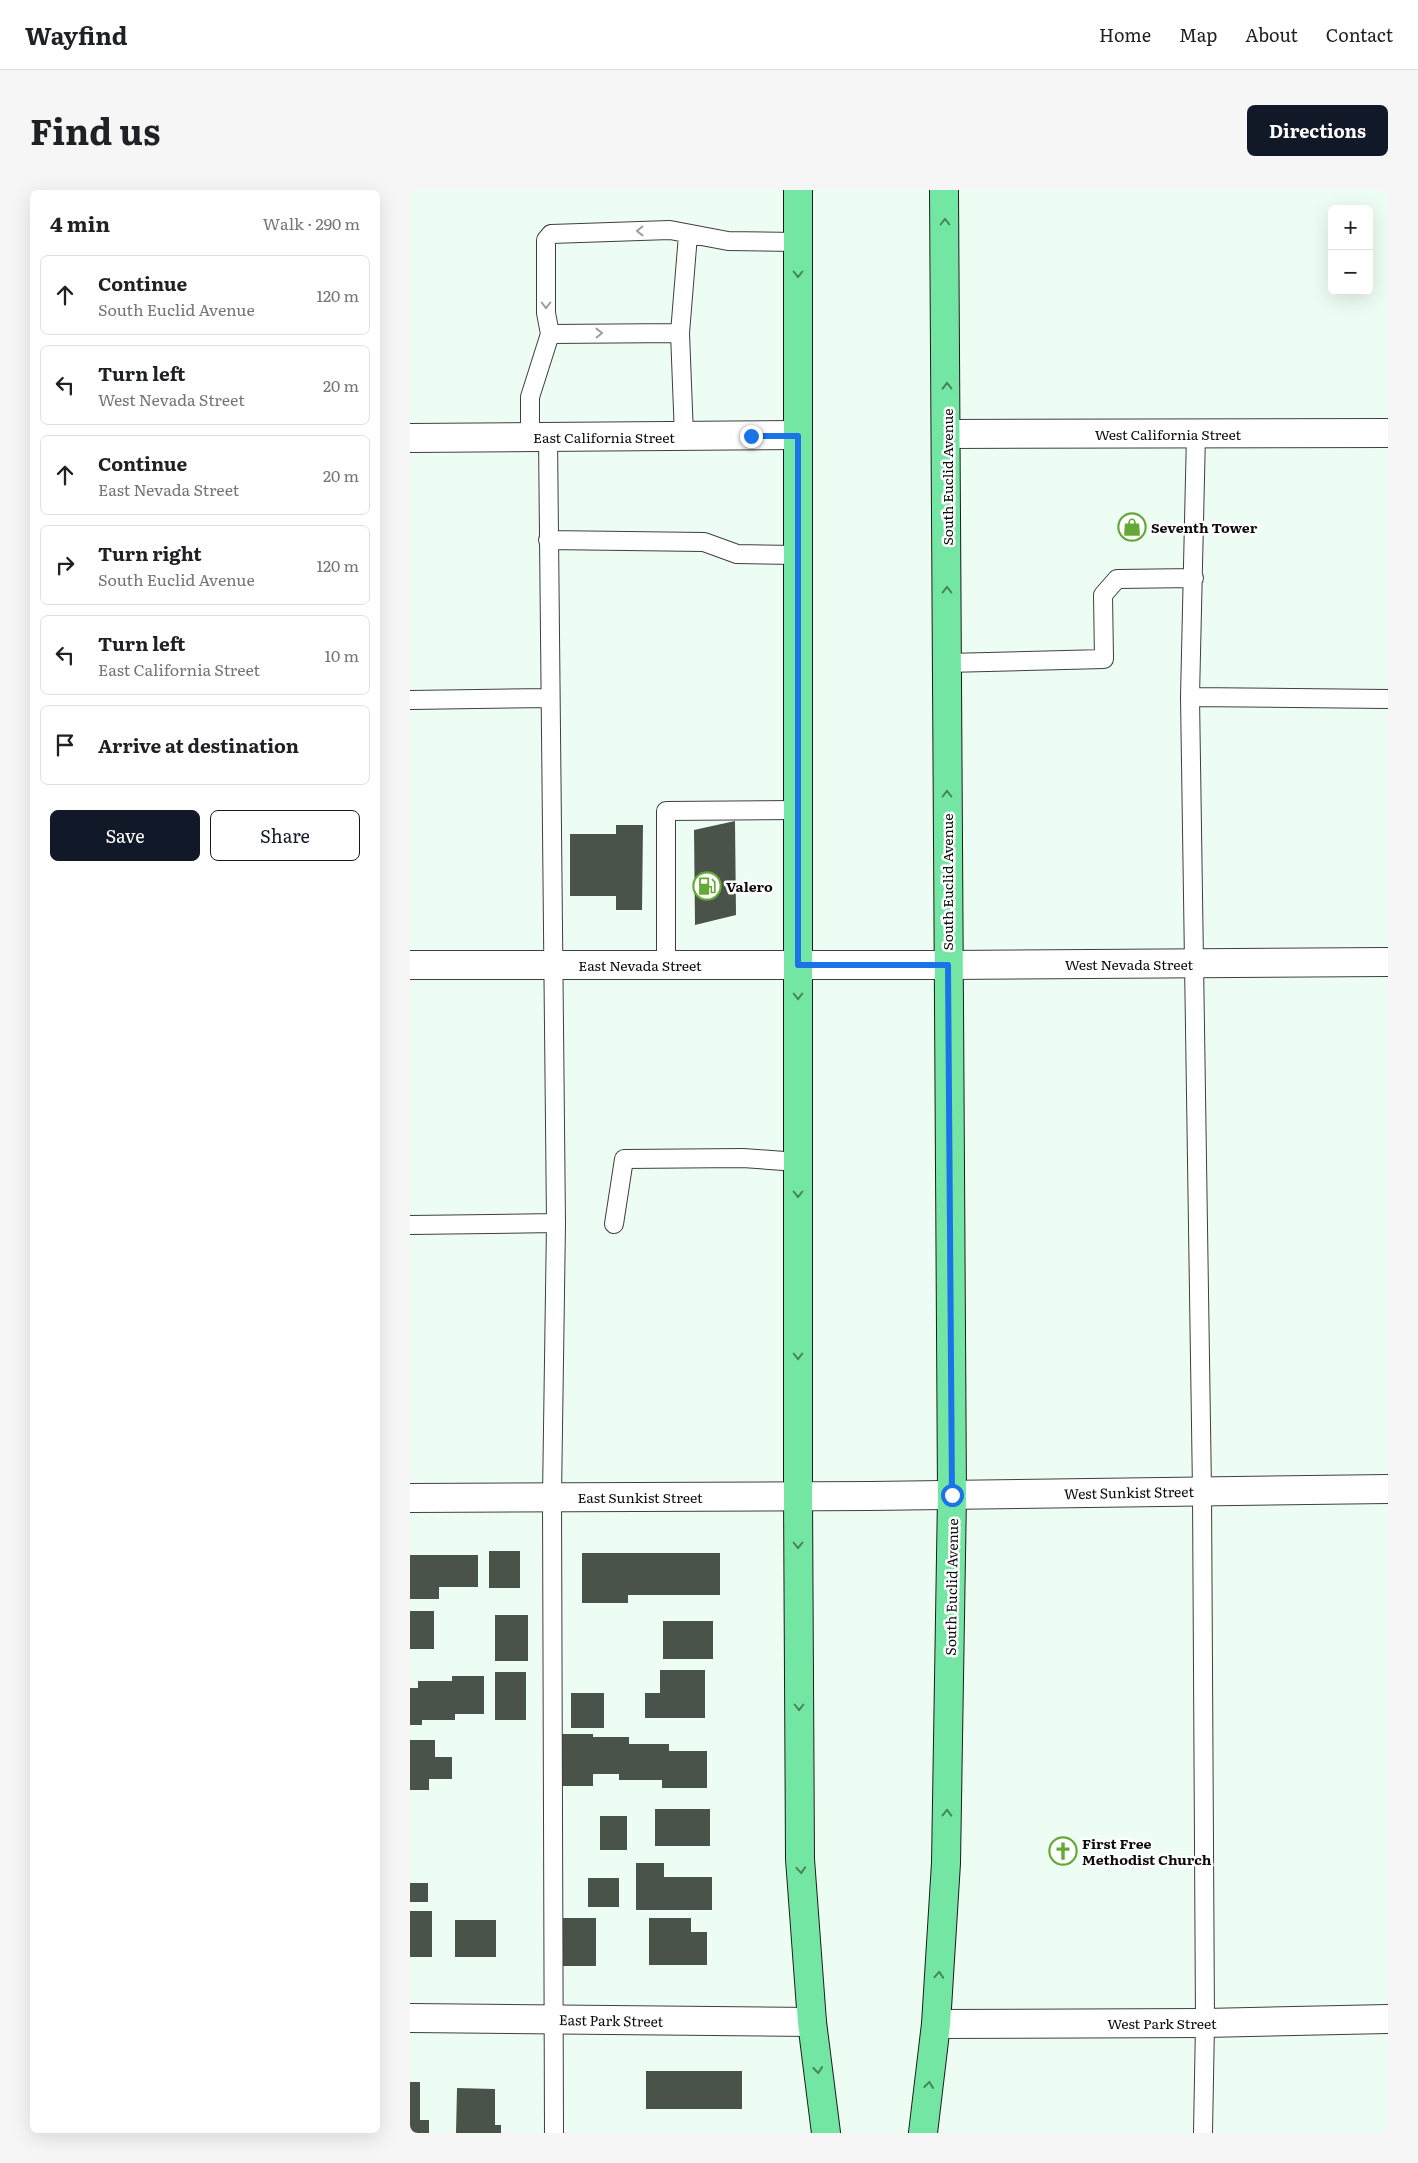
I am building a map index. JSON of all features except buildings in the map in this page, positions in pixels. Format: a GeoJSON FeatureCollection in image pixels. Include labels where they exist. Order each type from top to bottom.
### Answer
{"type":"FeatureCollection","features":[{"type":"Feature","properties":{"kind":"main road"},"geometry":{"type":"LineString","coordinates":[[798,190],[798,1496],[800,1859],[812,2022],[826,2133]]}},
{"type":"Feature","properties":{"kind":"main road","name":"South Euclid Avenue"},"geometry":{"type":"LineString","coordinates":[[923,2133],[936,2024],[946,1863],[952,1495],[948,965],[947,434],[944,190]]}},
{"type":"Feature","properties":{"kind":"street","name":"West California Street"},"geometry":{"type":"LineString","coordinates":[[947,434],[1388,433]]}},
{"type":"Feature","properties":{"kind":"street","name":"East California Street"},"geometry":{"type":"LineString","coordinates":[[410,438],[798,436]]}},
{"type":"Feature","properties":{"kind":"street","name":"West Nevada Street"},"geometry":{"type":"LineString","coordinates":[[869,965],[1388,962]]}},
{"type":"Feature","properties":{"kind":"street","name":"East Nevada Street"},"geometry":{"type":"LineString","coordinates":[[410,965],[869,965]]}},
{"type":"Feature","properties":{"kind":"street","name":"West Sunkist Street"},"geometry":{"type":"LineString","coordinates":[[870,1496],[1388,1489]]}},
{"type":"Feature","properties":{"kind":"street","name":"East Sunkist Street"},"geometry":{"type":"LineString","coordinates":[[410,1498],[870,1496]]}},
{"type":"Feature","properties":{"kind":"street","name":"East Park Street"},"geometry":{"type":"LineString","coordinates":[[410,2018],[812,2022]]}},
{"type":"Feature","properties":{"kind":"street","name":"West Park Street"},"geometry":{"type":"LineString","coordinates":[[936,2024],[1388,2019]]}},
{"type":"Feature","properties":{"kind":"lane"},"geometry":{"type":"LineString","coordinates":[[554,2133],[552,2019],[552,1497],[556,1223],[548,540],[539,437],[530,396],[550,334],[546,313],[546,240],[551,234],[670,230],[728,242],[798,242]]}},
{"type":"Feature","properties":{"kind":"lane"},"geometry":{"type":"LineString","coordinates":[[684,436],[680,333],[688,235]]}},
{"type":"Feature","properties":{"kind":"lane"},"geometry":{"type":"LineString","coordinates":[[550,334],[680,333]]}},
{"type":"Feature","properties":{"kind":"lane"},"geometry":{"type":"LineString","coordinates":[[1196,434],[1190,697],[1202,1491],[1205,2022],[1203,2133]]}},
{"type":"Feature","properties":{"kind":"lane"},"geometry":{"type":"LineString","coordinates":[[548,540],[704,542],[737,554],[798,555]]}},
{"type":"Feature","properties":{"kind":"lane"},"geometry":{"type":"LineString","coordinates":[[947,663],[1104,659],[1102,595],[1117,579],[1194,578]]}},
{"type":"Feature","properties":{"kind":"lane"},"geometry":{"type":"LineString","coordinates":[[1190,697],[1388,699]]}},
{"type":"Feature","properties":{"kind":"lane"},"geometry":{"type":"LineString","coordinates":[[410,700],[549,698]]}},
{"type":"Feature","properties":{"kind":"lane"},"geometry":{"type":"LineString","coordinates":[[666,965],[666,811],[798,810]]}},
{"type":"Feature","properties":{"kind":"lane"},"geometry":{"type":"LineString","coordinates":[[614,1224],[624,1159],[743,1158],[798,1162]]}},
{"type":"Feature","properties":{"kind":"lane"},"geometry":{"type":"LineString","coordinates":[[410,1225],[556,1223]]}},
{"type":"Feature","properties":{"kind":"place","name":"Seventh Tower"},"geometry":{"type":"Point","coordinates":[1132,527]}},
{"type":"Feature","properties":{"kind":"place","name":"Valero"},"geometry":{"type":"Point","coordinates":[707,886]}},
{"type":"Feature","properties":{"kind":"place","name":"First Free Methodist Church"},"geometry":{"type":"Point","coordinates":[1063,1851]}},
{"type":"Feature","properties":{"kind":"route"},"geometry":{"type":"LineString","coordinates":[[751,436],[798,436],[798,965],[948,965],[952,1495]]}}]}
